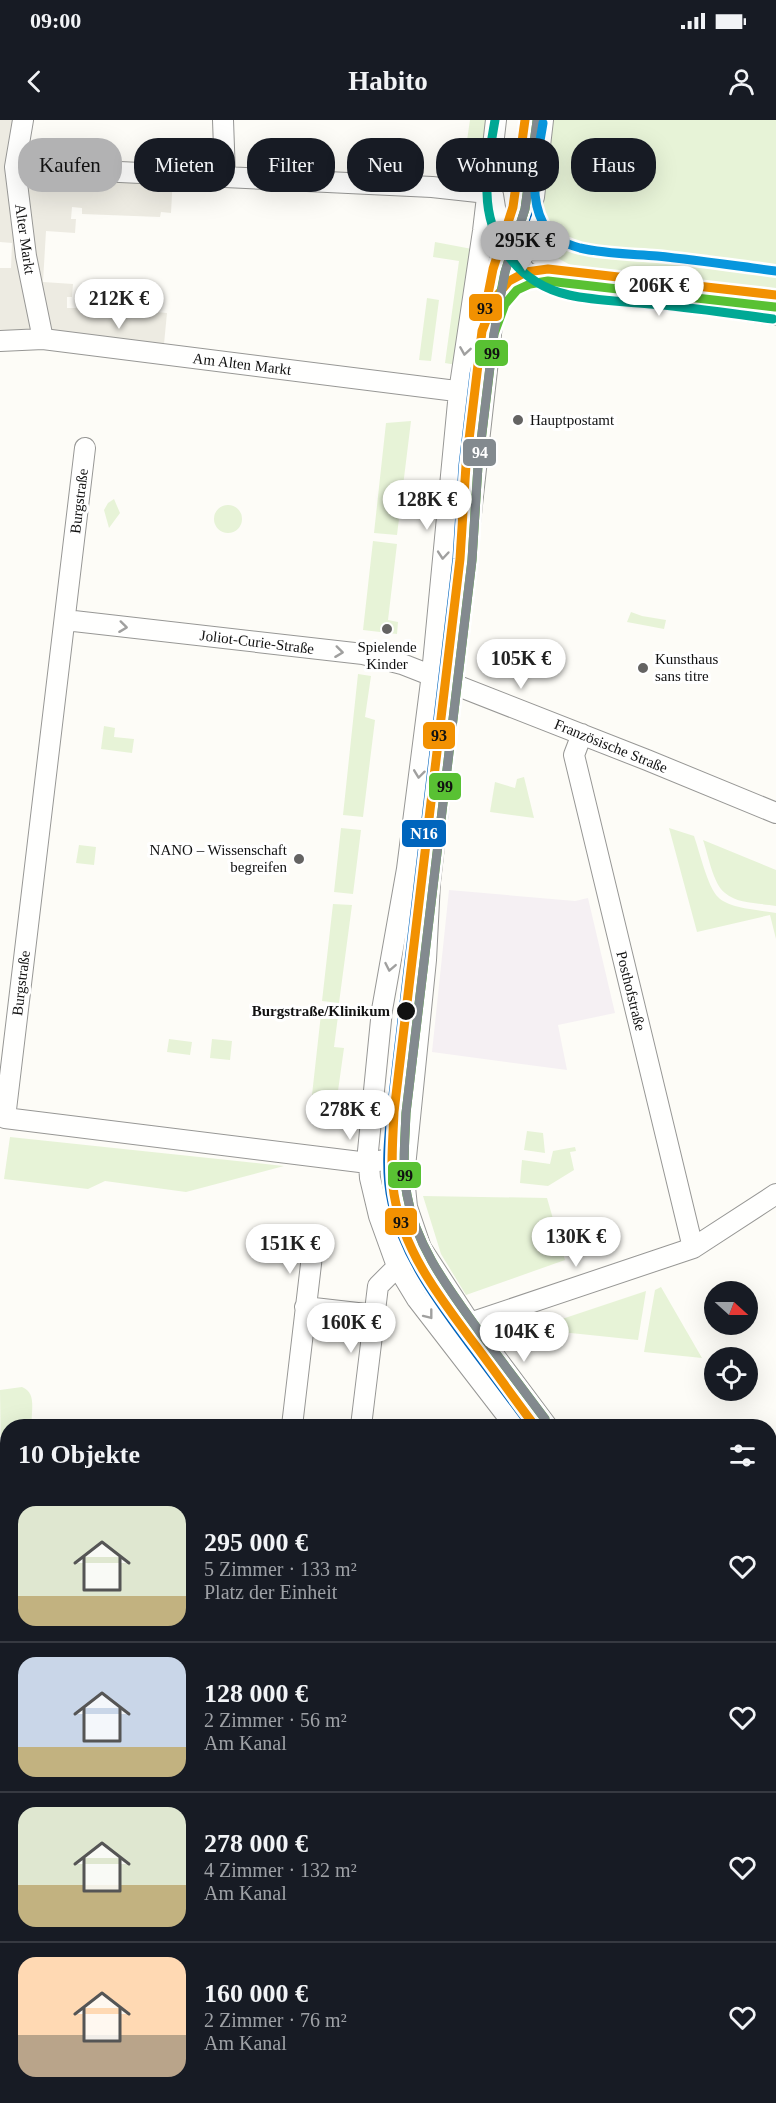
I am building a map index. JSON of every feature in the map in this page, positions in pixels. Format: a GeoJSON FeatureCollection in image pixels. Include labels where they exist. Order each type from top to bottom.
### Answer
{"type":"FeatureCollection","features":[{"type":"Feature","properties":{"kind":"street","name":"Alter Markt"},"geometry":{"type":"LineString","coordinates":[[23,120],[15,166],[26,256],[43,339]]}},
{"type":"Feature","properties":{"kind":"street"},"geometry":{"type":"LineString","coordinates":[[224,120],[224,138]]}},
{"type":"Feature","properties":{"kind":"street"},"geometry":{"type":"LineString","coordinates":[[494,138],[496,120]]}},
{"type":"Feature","properties":{"kind":"street"},"geometry":{"type":"LineString","coordinates":[[510,1419],[417,1299],[398,1266],[379,1216],[368,1163],[370,1119],[382,1010],[444,679],[484,395],[495,298],[534,197],[543,120]]}},
{"type":"Feature","properties":{"kind":"street"},"geometry":{"type":"LineString","coordinates":[[15,166],[134,172]]}},
{"type":"Feature","properties":{"kind":"street"},"geometry":{"type":"LineString","coordinates":[[235,177],[436,187]]}},
{"type":"Feature","properties":{"kind":"street"},"geometry":{"type":"LineString","coordinates":[[487,192],[459,392],[426,960],[404,1177],[407,1207],[420,1248],[470,1323],[542,1419]]}},
{"type":"Feature","properties":{"kind":"street"},"geometry":{"type":"LineString","coordinates":[[490,192],[498,226],[512,254],[526,272],[548,282],[776,315]]}},
{"type":"Feature","properties":{"kind":"street","name":"Am Alten Markt"},"geometry":{"type":"LineString","coordinates":[[0,341],[43,339],[484,395]]}},
{"type":"Feature","properties":{"kind":"street","name":"Burgstraße"},"geometry":{"type":"LineString","coordinates":[[86,448],[5,1118],[368,1163],[405,1156]]}},
{"type":"Feature","properties":{"kind":"street","name":"Joliot-Curie-Straße"},"geometry":{"type":"LineString","coordinates":[[64,620],[363,654],[402,664],[444,679]]}},
{"type":"Feature","properties":{"kind":"street","name":"Französische Straße"},"geometry":{"type":"LineString","coordinates":[[444,679],[776,813]]}},
{"type":"Feature","properties":{"kind":"street","name":"Posthofstraße"},"geometry":{"type":"LineString","coordinates":[[582,734],[574,754],[693,1248]]}},
{"type":"Feature","properties":{"kind":"street"},"geometry":{"type":"LineString","coordinates":[[448,1338],[470,1323],[693,1248],[776,1194]]}},
{"type":"Feature","properties":{"kind":"street"},"geometry":{"type":"LineString","coordinates":[[293,1419],[313,1247]]}},
{"type":"Feature","properties":{"kind":"street"},"geometry":{"type":"LineString","coordinates":[[362,1419],[378,1286],[420,1248]]}},
{"type":"Feature","properties":{"kind":"street"},"geometry":{"type":"LineString","coordinates":[[305,1307],[375,1315]]}},
{"type":"Feature","properties":{"kind":"shaded area"},"geometry":{"type":"Polygon","coordinates":[[[0,120],[24,120],[22,138],[18,138],[18,192],[122,192],[122,169],[134,170],[134,192],[172,192],[171,213],[161,212],[160,217],[82,214],[82,208],[72,207],[71,219],[76,219],[75,233],[46,231],[43,282],[73,284],[72,297],[67,297],[67,308],[77,308],[78,303],[156,307],[156,312],[167,313],[164,344],[41,330],[0,332],[0,268],[11,268],[12,243],[0,242],[0,120]]]}},
{"type":"Feature","properties":{"kind":"shaded area"},"geometry":{"type":"Polygon","coordinates":[[[449,890],[575,901],[588,898],[615,1013],[558,1025],[567,1070],[432,1052],[449,890]]]}},
{"type":"Feature","properties":{"kind":"green space"},"geometry":{"type":"Polygon","coordinates":[[[470,120],[488,120],[486,138],[467,138],[470,120]]]}},
{"type":"Feature","properties":{"kind":"green space"},"geometry":{"type":"Polygon","coordinates":[[[550,120],[776,120],[776,291],[578,269],[562,261],[545,246],[539,233],[540,192],[559,192],[559,138],[547,138],[550,120]]]}},
{"type":"Feature","properties":{"kind":"green space"},"geometry":{"type":"Polygon","coordinates":[[[435,242],[472,249],[456,365],[445,363],[459,261],[433,257],[435,242]]]}},
{"type":"Feature","properties":{"kind":"green space"},"geometry":{"type":"Polygon","coordinates":[[[427,298],[439,300],[431,361],[419,360],[427,298]]]}},
{"type":"Feature","properties":{"kind":"green space"},"geometry":{"type":"Polygon","coordinates":[[[411,421],[397,535],[374,533],[386,423],[411,421]]]}},
{"type":"Feature","properties":{"kind":"green space"},"geometry":{"type":"Polygon","coordinates":[[[114,499],[120,513],[109,528],[104,510],[114,499]]]}},
{"type":"Feature","properties":{"kind":"green space"},"geometry":{"type":"Polygon","coordinates":[[[228,505],[238,509],[242,519],[238,529],[228,533],[218,529],[214,519],[218,509],[228,505]]]}},
{"type":"Feature","properties":{"kind":"green space"},"geometry":{"type":"Polygon","coordinates":[[[373,541],[397,544],[388,620],[398,622],[397,634],[363,630],[373,541]]]}},
{"type":"Feature","properties":{"kind":"green space"},"geometry":{"type":"Polygon","coordinates":[[[631,612],[666,620],[664,629],[627,622],[631,612]]]}},
{"type":"Feature","properties":{"kind":"green space"},"geometry":{"type":"Polygon","coordinates":[[[358,674],[371,676],[365,717],[375,720],[363,817],[343,815],[358,674]]]}},
{"type":"Feature","properties":{"kind":"green space"},"geometry":{"type":"Polygon","coordinates":[[[104,726],[115,728],[114,737],[134,739],[132,753],[101,749],[104,726]]]}},
{"type":"Feature","properties":{"kind":"green space"},"geometry":{"type":"Polygon","coordinates":[[[524,777],[534,818],[490,812],[495,782],[515,788],[517,779],[524,777]]]}},
{"type":"Feature","properties":{"kind":"green space"},"geometry":{"type":"Polygon","coordinates":[[[341,828],[361,830],[353,894],[334,892],[341,828]]]}},
{"type":"Feature","properties":{"kind":"green space"},"geometry":{"type":"Polygon","coordinates":[[[669,828],[694,836],[711,886],[723,901],[737,907],[776,913],[776,939],[770,915],[697,932],[669,828]]]}},
{"type":"Feature","properties":{"kind":"green space"},"geometry":{"type":"Polygon","coordinates":[[[703,840],[776,870],[776,906],[742,901],[725,893],[714,876],[703,840]]]}},
{"type":"Feature","properties":{"kind":"green space"},"geometry":{"type":"Polygon","coordinates":[[[79,845],[96,847],[94,865],[76,863],[79,845]]]}},
{"type":"Feature","properties":{"kind":"green space"},"geometry":{"type":"Polygon","coordinates":[[[333,904],[352,905],[339,1003],[322,1001],[333,904]]]}},
{"type":"Feature","properties":{"kind":"green space"},"geometry":{"type":"Polygon","coordinates":[[[321,1014],[338,1016],[334,1047],[344,1048],[337,1098],[312,1095],[321,1014]]]}},
{"type":"Feature","properties":{"kind":"green space"},"geometry":{"type":"Polygon","coordinates":[[[169,1039],[192,1042],[190,1055],[167,1052],[169,1039]]]}},
{"type":"Feature","properties":{"kind":"green space"},"geometry":{"type":"Polygon","coordinates":[[[212,1039],[232,1041],[230,1060],[210,1058],[212,1039]]]}},
{"type":"Feature","properties":{"kind":"green space"},"geometry":{"type":"Polygon","coordinates":[[[527,1131],[543,1133],[545,1153],[524,1150],[527,1131]]]}},
{"type":"Feature","properties":{"kind":"green space"},"geometry":{"type":"Polygon","coordinates":[[[10,1137],[284,1166],[186,1192],[105,1181],[88,1189],[4,1179],[10,1137]]]}},
{"type":"Feature","properties":{"kind":"green space"},"geometry":{"type":"Polygon","coordinates":[[[575,1147],[576,1151],[570,1152],[574,1170],[548,1186],[520,1183],[522,1160],[550,1164],[553,1151],[575,1147]]]}},
{"type":"Feature","properties":{"kind":"green space"},"geometry":{"type":"Polygon","coordinates":[[[423,1196],[547,1198],[565,1260],[466,1295],[441,1254],[423,1196]]]}},
{"type":"Feature","properties":{"kind":"green space"},"geometry":{"type":"Polygon","coordinates":[[[661,1287],[702,1358],[644,1352],[655,1290],[661,1287]]]}},
{"type":"Feature","properties":{"kind":"green space"},"geometry":{"type":"Polygon","coordinates":[[[646,1291],[638,1340],[532,1329],[646,1291]]]}},
{"type":"Feature","properties":{"kind":"green space"},"geometry":{"type":"Polygon","coordinates":[[[22,1387],[27,1390],[32,1399],[32,1419],[0,1419],[0,1390],[22,1387]]]}},
{"type":"Feature","properties":{"kind":"tram line"},"geometry":{"type":"LineString","coordinates":[[615,278],[663,289],[776,303]]}},
{"type":"Feature","properties":{"kind":"transit line"},"geometry":{"type":"LineString","coordinates":[[495,120],[487,174],[489,211],[500,244],[522,271],[551,289],[579,297],[773,319]]}},
{"type":"Feature","properties":{"kind":"transit line","name":"93"},"geometry":{"type":"LineString","coordinates":[[483,320],[493,269],[513,207],[525,120]]}},
{"type":"Feature","properties":{"kind":"transit line","name":"N16"},"geometry":{"type":"LineString","coordinates":[[526,1419],[445,1310],[413,1259],[404,1241],[392,1203],[388,1180],[388,1158],[391,1112],[457,558],[463,465],[474,374],[483,334],[534,197],[543,120]]}},
{"type":"Feature","properties":{"kind":"transit line","name":"99"},"geometry":{"type":"LineString","coordinates":[[495,322],[505,272],[525,209],[537,121]]}},
{"type":"Feature","properties":{"kind":"transit line","name":"94"},"geometry":{"type":"LineString","coordinates":[[537,121],[525,209],[505,272],[494,333],[478,466],[472,560],[406,1113],[404,1164],[405,1185],[411,1214],[435,1267],[479,1331],[545,1419]]}},
{"type":"Feature","properties":{"kind":"transit line"},"geometry":{"type":"LineString","coordinates":[[543,123],[535,174],[536,199],[543,223],[558,239],[580,248],[599,252],[672,258],[776,271]]}},
{"type":"Feature","properties":{"kind":"transit line","name":"93"},"geometry":{"type":"LineString","coordinates":[[530,1419],[445,1305],[423,1270],[398,1214],[392,1174],[394,1112],[460,559],[466,465],[482,331],[495,298],[509,281],[526,272],[548,269],[776,295]]}},
{"type":"Feature","properties":{"kind":"transit line","name":"99"},"geometry":{"type":"LineString","coordinates":[[545,1419],[479,1331],[435,1267],[411,1214],[404,1154],[406,1113],[472,560],[478,466],[494,334],[505,304],[517,290],[530,284],[548,281],[775,307]]}},
{"type":"Feature","properties":{"kind":"place","name":"Hauptpostamt"},"geometry":{"type":"Point","coordinates":[518,420]}},
{"type":"Feature","properties":{"kind":"place","name":"Spielende Kinder"},"geometry":{"type":"Point","coordinates":[387,629]}},
{"type":"Feature","properties":{"kind":"place","name":"Kunsthaus sans titre"},"geometry":{"type":"Point","coordinates":[643,668]}},
{"type":"Feature","properties":{"kind":"place","name":"NANO – Wissenschaft begreifen"},"geometry":{"type":"Point","coordinates":[299,859]}},
{"type":"Feature","properties":{"kind":"place","name":"Burgstraße/Klinikum"},"geometry":{"type":"Point","coordinates":[406,1011]}}]}
